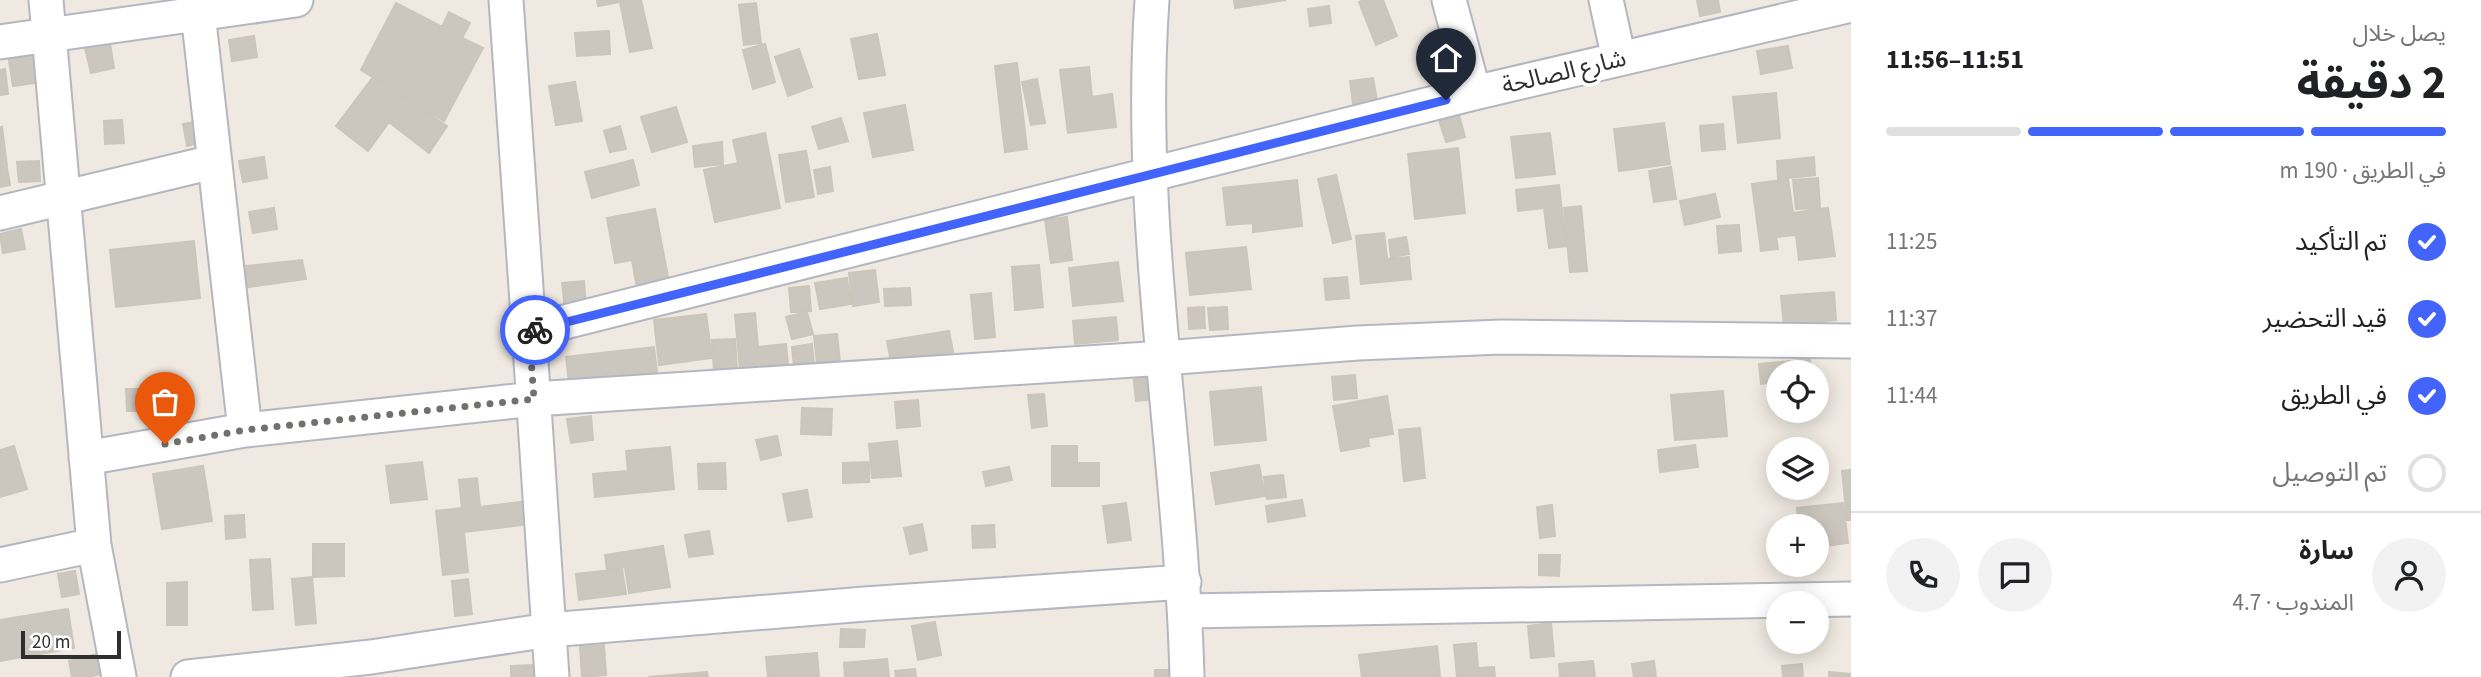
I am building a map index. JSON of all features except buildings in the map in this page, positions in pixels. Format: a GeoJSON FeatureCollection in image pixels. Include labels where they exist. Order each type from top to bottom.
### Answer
{"type":"FeatureCollection","features":[{"type":"Feature","properties":{"kind":"street"},"geometry":{"type":"LineString","coordinates":[[46,0],[94,545],[119,677]]}},
{"type":"Feature","properties":{"kind":"street"},"geometry":{"type":"LineString","coordinates":[[0,42],[294,0]]}},
{"type":"Feature","properties":{"kind":"street"},"geometry":{"type":"LineString","coordinates":[[506,0],[552,677]]}},
{"type":"Feature","properties":{"kind":"street"},"geometry":{"type":"LineString","coordinates":[[1152,0],[1147,94],[1149,174],[1185,596],[1187,677]]}},
{"type":"Feature","properties":{"kind":"street"},"geometry":{"type":"LineString","coordinates":[[1449,0],[1474,93]]}},
{"type":"Feature","properties":{"kind":"street"},"geometry":{"type":"LineString","coordinates":[[1606,0],[1619,59]]}},
{"type":"Feature","properties":{"kind":"street","name":"شارع الصالحة"},"geometry":{"type":"LineString","coordinates":[[529,331],[1474,93],[1851,5]]}},
{"type":"Feature","properties":{"kind":"street"},"geometry":{"type":"LineString","coordinates":[[198,13],[245,430]]}},
{"type":"Feature","properties":{"kind":"street"},"geometry":{"type":"LineString","coordinates":[[0,213],[213,162]]}},
{"type":"Feature","properties":{"kind":"street"},"geometry":{"type":"LineString","coordinates":[[86,458],[245,430],[534,399],[1359,343],[1501,337],[1851,341]]}},
{"type":"Feature","properties":{"kind":"street"},"geometry":{"type":"LineString","coordinates":[[0,565],[94,545]]}},
{"type":"Feature","properties":{"kind":"street"},"geometry":{"type":"LineString","coordinates":[[188,677],[369,667],[549,630],[865,604],[1185,596],[1851,599]]}},
{"type":"Feature","properties":{"kind":"way so far"},"geometry":{"type":"LineString","coordinates":[[165,444],[245,430],[534,399],[529,331],[535,330]]}},
{"type":"Feature","properties":{"kind":"route"},"geometry":{"type":"LineString","coordinates":[[535,330],[1446,100]]}}]}
